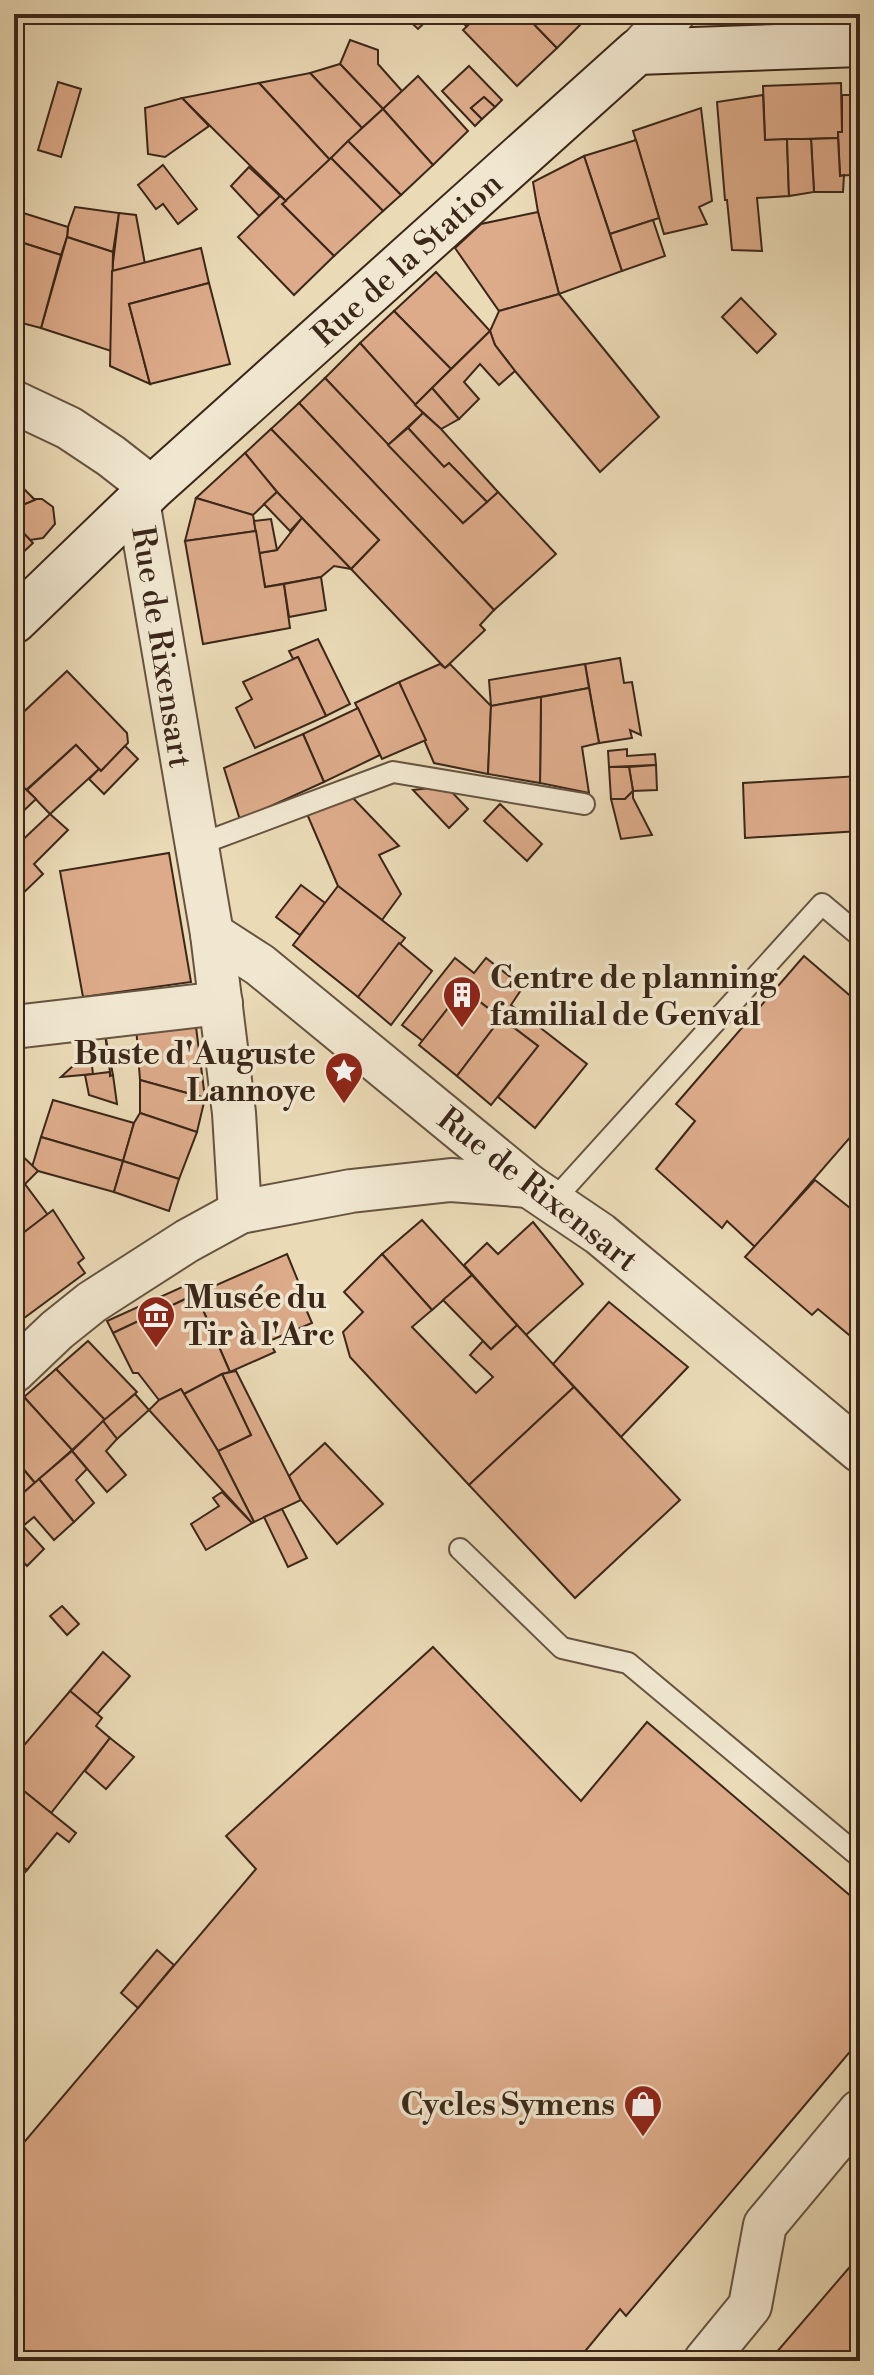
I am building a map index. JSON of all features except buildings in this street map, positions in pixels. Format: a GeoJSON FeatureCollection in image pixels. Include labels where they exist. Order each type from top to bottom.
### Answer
{"type":"FeatureCollection","features":[{"type":"Feature","properties":{"kind":"street","name":"Rue de la Station"},"geometry":{"type":"LineString","coordinates":[[14,621],[145,495],[637,52],[673,14]]}},
{"type":"Feature","properties":{"kind":"street"},"geometry":{"type":"LineString","coordinates":[[637,52],[860,44]]}},
{"type":"Feature","properties":{"kind":"street"},"geometry":{"type":"LineString","coordinates":[[14,402],[69,428],[111,456],[145,495]]}},
{"type":"Feature","properties":{"kind":"street","name":"Rue de Rixensart"},"geometry":{"type":"LineString","coordinates":[[145,495],[195,846],[212,934],[234,1113],[240,1212]]}},
{"type":"Feature","properties":{"kind":"street","name":"Rue de Rixensart"},"geometry":{"type":"LineString","coordinates":[[212,934],[260,965],[540,1194],[600,1234],[860,1451]]}},
{"type":"Feature","properties":{"kind":"street"},"geometry":{"type":"LineString","coordinates":[[14,1027],[221,1003]]}},
{"type":"Feature","properties":{"kind":"street"},"geometry":{"type":"LineString","coordinates":[[14,1371],[92,1302],[187,1241],[240,1212],[351,1191],[451,1180],[540,1194]]}},
{"type":"Feature","properties":{"kind":"street"},"geometry":{"type":"LineString","coordinates":[[705,2361],[750,2306],[765,2225],[860,2111]]}},
{"type":"Feature","properties":{"kind":"lane"},"geometry":{"type":"LineString","coordinates":[[195,846],[393,772],[584,804]]}},
{"type":"Feature","properties":{"kind":"lane"},"geometry":{"type":"LineString","coordinates":[[540,1194],[822,904],[860,936]]}},
{"type":"Feature","properties":{"kind":"lane"},"geometry":{"type":"LineString","coordinates":[[460,1549],[562,1648],[628,1663],[860,1857]]}},
{"type":"Feature","properties":{"kind":"place","name":"Centre de planning familial de Genval"},"geometry":{"type":"Point","coordinates":[462,1029]}},
{"type":"Feature","properties":{"kind":"place","name":"Buste d'Auguste Lannoye"},"geometry":{"type":"Point","coordinates":[344,1105]}},
{"type":"Feature","properties":{"kind":"place","name":"Musée du Tir à l'Arc"},"geometry":{"type":"Point","coordinates":[156,1349]}},
{"type":"Feature","properties":{"kind":"place","name":"Cycles Symens"},"geometry":{"type":"Point","coordinates":[643,2138]}}]}
